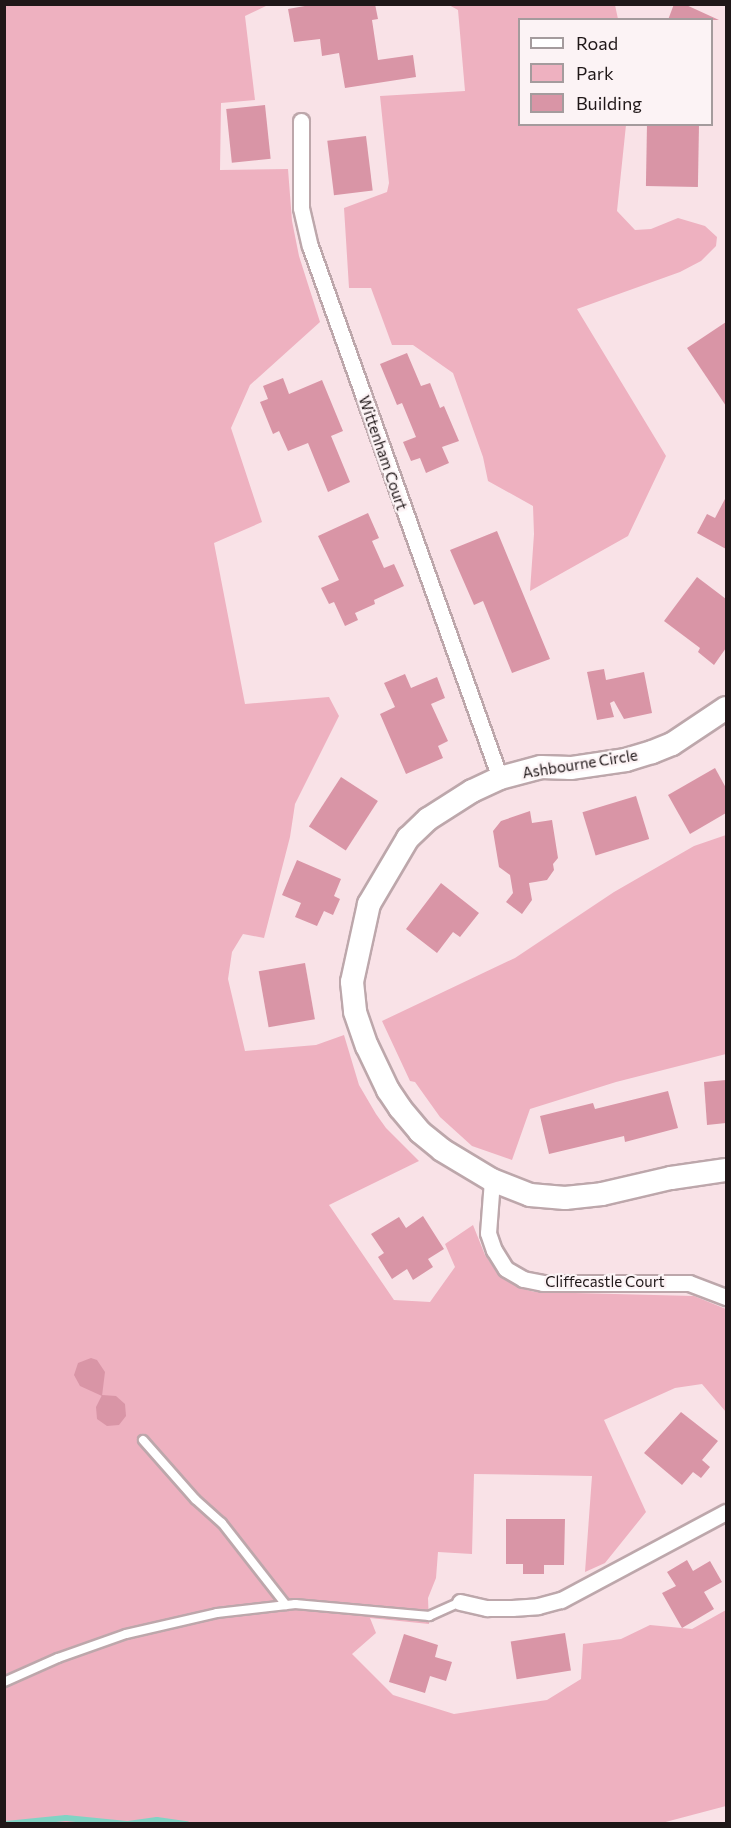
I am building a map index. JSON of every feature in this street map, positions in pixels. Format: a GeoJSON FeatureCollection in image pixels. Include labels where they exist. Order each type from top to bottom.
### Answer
{"type":"FeatureCollection","features":[{"type":"Feature","properties":{"kind":"street","name":"Wittenham Court"},"geometry":{"type":"LineString","coordinates":[[301,121],[301,208],[310,246],[500,778]]}},
{"type":"Feature","properties":{"kind":"street","name":"Ashbourne Circle"},"geometry":{"type":"LineString","coordinates":[[726,708],[672,744],[643,755],[626,760],[571,768],[541,767],[500,778],[472,790],[428,819],[408,838],[369,904],[352,982],[355,1012],[367,1046],[388,1090],[400,1108],[420,1132],[442,1150],[492,1180],[530,1195],[565,1198],[602,1194],[670,1178],[726,1170]]}},
{"type":"Feature","properties":{"kind":"street","name":"Cliffecastle Court"},"geometry":{"type":"LineString","coordinates":[[492,1180],[488,1233],[494,1250],[506,1269],[523,1280],[543,1283],[689,1283],[726,1297]]}},
{"type":"Feature","properties":{"kind":"street"},"geometry":{"type":"LineString","coordinates":[[460,1602],[487,1608],[512,1608],[538,1606],[561,1599],[726,1512]]}},
{"type":"Feature","properties":{"kind":"lane"},"geometry":{"type":"LineString","coordinates":[[143,1440],[195,1499],[222,1523],[286,1605]]}},
{"type":"Feature","properties":{"kind":"lane"},"geometry":{"type":"LineString","coordinates":[[4,1682],[58,1658],[126,1634],[217,1612],[286,1605],[429,1616],[460,1602]]}},
{"type":"Feature","properties":{"kind":"green space"},"geometry":{"type":"Polygon","coordinates":[[[4,5],[268,5],[245,16],[255,100],[221,103],[220,170],[288,169],[292,221],[299,256],[320,322],[250,385],[231,428],[262,522],[214,543],[245,704],[329,697],[339,716],[295,804],[290,837],[264,938],[243,934],[232,952],[228,979],[245,1051],[316,1045],[344,1035],[359,1085],[376,1114],[386,1128],[419,1161],[329,1205],[394,1300],[430,1302],[455,1267],[445,1244],[473,1225],[485,1255],[495,1269],[519,1288],[535,1292],[694,1296],[726,1309],[726,1412],[702,1384],[675,1388],[604,1420],[646,1512],[605,1563],[585,1572],[592,1476],[474,1474],[472,1554],[438,1552],[436,1578],[428,1598],[429,1624],[370,1618],[376,1633],[352,1654],[393,1695],[454,1714],[547,1700],[581,1679],[583,1644],[621,1639],[650,1625],[692,1629],[726,1610],[726,1806],[658,1824],[5,1823],[4,5]]]}},
{"type":"Feature","properties":{"kind":"green space"},"geometry":{"type":"Polygon","coordinates":[[[449,5],[615,5],[618,18],[518,18],[518,126],[626,126],[617,211],[635,230],[651,229],[678,218],[705,226],[717,237],[716,246],[701,261],[680,272],[577,309],[666,456],[628,536],[530,591],[534,534],[533,506],[488,481],[483,457],[453,373],[413,345],[392,345],[371,288],[349,288],[344,208],[387,192],[389,183],[380,96],[465,91],[458,10],[449,5]]]}},
{"type":"Feature","properties":{"kind":"green space"},"geometry":{"type":"Polygon","coordinates":[[[726,835],[726,1054],[616,1082],[530,1109],[512,1160],[472,1146],[440,1117],[415,1082],[410,1081],[382,1021],[515,958],[614,892],[694,846],[726,835]]]}},
{"type":"Feature","properties":{"kind":"building"},"geometry":{"type":"Polygon","coordinates":[[[316,4],[375,4],[378,19],[372,20],[378,60],[413,55],[416,77],[345,88],[339,53],[322,56],[320,39],[294,42],[288,9],[316,4]]]}},
{"type":"Feature","properties":{"kind":"building"},"geometry":{"type":"Polygon","coordinates":[[[674,4],[684,4],[719,20],[713,20],[713,18],[669,18],[674,4]]]}},
{"type":"Feature","properties":{"kind":"building"},"geometry":{"type":"Polygon","coordinates":[[[265,105],[271,159],[232,163],[226,109],[265,105]]]}},
{"type":"Feature","properties":{"kind":"building"},"geometry":{"type":"Polygon","coordinates":[[[647,126],[699,126],[698,187],[646,186],[647,126]]]}},
{"type":"Feature","properties":{"kind":"building"},"geometry":{"type":"Polygon","coordinates":[[[366,136],[373,191],[334,195],[327,141],[366,136]]]}},
{"type":"Feature","properties":{"kind":"building"},"geometry":{"type":"Polygon","coordinates":[[[726,322],[726,406],[687,348],[726,322]]]}},
{"type":"Feature","properties":{"kind":"building"},"geometry":{"type":"Polygon","coordinates":[[[407,353],[421,386],[430,383],[440,408],[444,406],[459,441],[442,447],[449,463],[426,473],[420,458],[411,461],[403,442],[416,437],[402,403],[397,405],[380,364],[407,353]]]}},
{"type":"Feature","properties":{"kind":"building"},"geometry":{"type":"Polygon","coordinates":[[[283,378],[289,394],[322,380],[343,431],[331,436],[350,482],[328,492],[308,443],[288,451],[279,431],[273,434],[260,402],[268,399],[263,386],[283,378]]]}},
{"type":"Feature","properties":{"kind":"building"},"geometry":{"type":"Polygon","coordinates":[[[726,497],[726,549],[697,533],[707,514],[715,518],[726,497]]]}},
{"type":"Feature","properties":{"kind":"building"},"geometry":{"type":"Polygon","coordinates":[[[368,513],[379,538],[372,541],[384,568],[394,564],[404,586],[374,600],[375,604],[355,613],[358,620],[345,626],[334,602],[329,604],[321,588],[339,580],[318,536],[368,513]]]}},
{"type":"Feature","properties":{"kind":"building"},"geometry":{"type":"Polygon","coordinates":[[[497,531],[550,659],[512,673],[483,601],[474,605],[450,550],[497,531]]]}},
{"type":"Feature","properties":{"kind":"building"},"geometry":{"type":"Polygon","coordinates":[[[697,577],[726,599],[726,648],[714,665],[698,652],[700,648],[664,621],[697,577]]]}},
{"type":"Feature","properties":{"kind":"building"},"geometry":{"type":"Polygon","coordinates":[[[604,669],[606,680],[644,672],[652,713],[624,719],[614,701],[610,703],[614,717],[597,720],[587,672],[604,669]]]}},
{"type":"Feature","properties":{"kind":"building"},"geometry":{"type":"Polygon","coordinates":[[[405,674],[411,688],[437,677],[445,698],[431,704],[448,741],[438,746],[443,758],[406,774],[380,714],[395,707],[384,683],[405,674]]]}},
{"type":"Feature","properties":{"kind":"building"},"geometry":{"type":"Polygon","coordinates":[[[715,768],[726,788],[726,813],[690,834],[668,795],[715,768]]]}},
{"type":"Feature","properties":{"kind":"building"},"geometry":{"type":"Polygon","coordinates":[[[341,777],[378,801],[346,850],[309,826],[341,777]]]}},
{"type":"Feature","properties":{"kind":"building"},"geometry":{"type":"Polygon","coordinates":[[[636,796],[649,839],[596,855],[582,812],[636,796]]]}},
{"type":"Feature","properties":{"kind":"building"},"geometry":{"type":"Polygon","coordinates":[[[530,811],[532,823],[552,820],[558,858],[547,880],[529,883],[532,900],[522,914],[506,902],[513,893],[510,875],[499,867],[493,831],[501,821],[530,811]]]}},
{"type":"Feature","properties":{"kind":"building"},"geometry":{"type":"Polygon","coordinates":[[[297,860],[341,879],[334,896],[340,899],[333,915],[324,911],[317,926],[295,917],[301,903],[282,895],[297,860]]]}},
{"type":"Feature","properties":{"kind":"building"},"geometry":{"type":"Polygon","coordinates":[[[441,883],[479,913],[460,937],[453,932],[437,953],[406,929],[441,883]]]}},
{"type":"Feature","properties":{"kind":"building"},"geometry":{"type":"Polygon","coordinates":[[[305,963],[315,1019],[269,1027],[259,971],[305,963]]]}},
{"type":"Feature","properties":{"kind":"building"},"geometry":{"type":"Polygon","coordinates":[[[726,1080],[726,1123],[707,1125],[704,1082],[726,1080]]]}},
{"type":"Feature","properties":{"kind":"building"},"geometry":{"type":"Polygon","coordinates":[[[668,1091],[678,1128],[625,1142],[624,1136],[549,1154],[540,1116],[593,1103],[595,1109],[668,1091]]]}},
{"type":"Feature","properties":{"kind":"building"},"geometry":{"type":"Polygon","coordinates":[[[423,1216],[444,1249],[428,1259],[433,1267],[413,1280],[407,1269],[392,1279],[378,1257],[384,1253],[371,1234],[399,1217],[406,1228],[423,1216]]]}},
{"type":"Feature","properties":{"kind":"building"},"geometry":{"type":"Polygon","coordinates":[[[91,1358],[97,1360],[105,1372],[102,1396],[80,1386],[74,1375],[78,1363],[91,1358]]]}},
{"type":"Feature","properties":{"kind":"building"},"geometry":{"type":"Polygon","coordinates":[[[102,1395],[116,1396],[125,1404],[126,1416],[119,1425],[107,1426],[97,1419],[96,1407],[102,1395]]]}},
{"type":"Feature","properties":{"kind":"building"},"geometry":{"type":"Polygon","coordinates":[[[681,1412],[718,1441],[702,1460],[710,1467],[701,1478],[693,1472],[682,1485],[644,1453],[681,1412]]]}},
{"type":"Feature","properties":{"kind":"building"},"geometry":{"type":"Polygon","coordinates":[[[506,1519],[565,1519],[564,1565],[544,1565],[544,1574],[523,1574],[523,1564],[506,1564],[506,1519]]]}},
{"type":"Feature","properties":{"kind":"building"},"geometry":{"type":"Polygon","coordinates":[[[687,1560],[693,1571],[710,1561],[722,1582],[704,1592],[714,1609],[682,1628],[662,1593],[676,1586],[667,1572],[687,1560]]]}},
{"type":"Feature","properties":{"kind":"building"},"geometry":{"type":"Polygon","coordinates":[[[565,1633],[571,1671],[517,1679],[511,1642],[565,1633]]]}},
{"type":"Feature","properties":{"kind":"building"},"geometry":{"type":"Polygon","coordinates":[[[404,1634],[438,1645],[435,1657],[452,1662],[446,1681],[430,1676],[425,1693],[389,1682],[404,1634]]]}},
{"type":"Feature","properties":{"kind":"waterway"},"geometry":{"type":"LineString","coordinates":[[6,1824],[66,1818],[127,1824]]}},
{"type":"Feature","properties":{"kind":"waterway"},"geometry":{"type":"LineString","coordinates":[[128,1824],[157,1820],[187,1824]]}}]}
